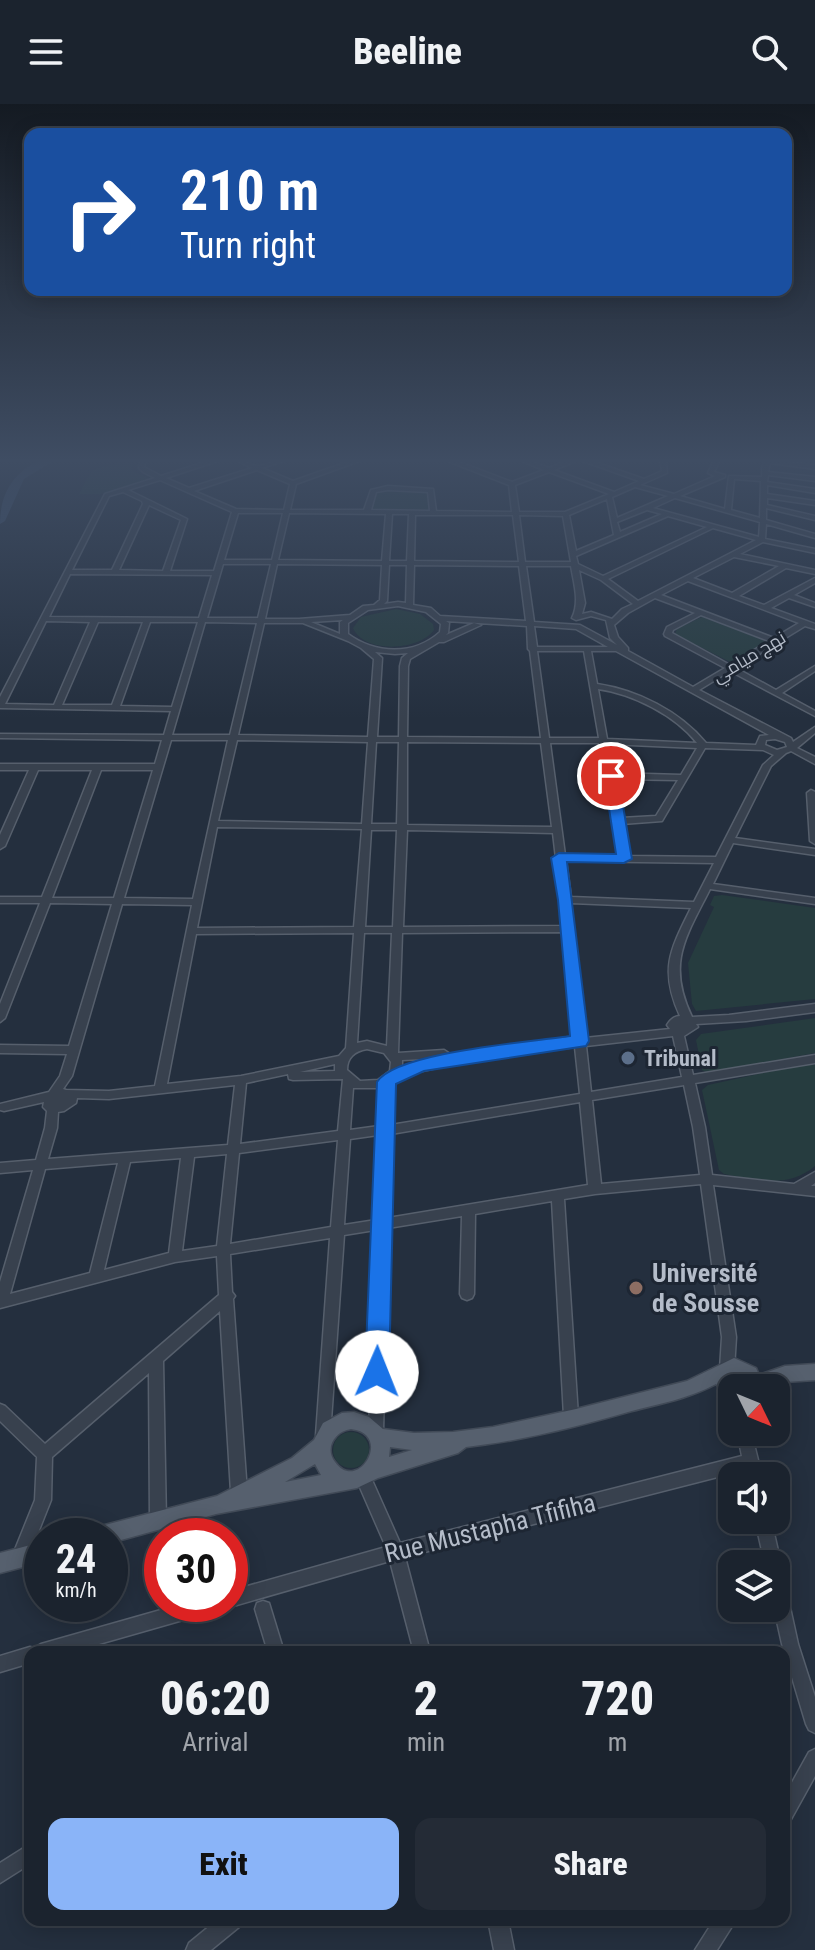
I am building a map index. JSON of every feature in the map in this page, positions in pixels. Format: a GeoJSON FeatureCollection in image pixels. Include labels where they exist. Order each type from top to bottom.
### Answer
{"type":"FeatureCollection","features":[{"type":"Feature","properties":{"kind":"main road"},"geometry":{"type":"LineString","coordinates":[[216,1505],[291,1470],[310,1458],[338,1425],[348,1422],[358,1422],[377,1434],[406,1443],[465,1441],[691,1388],[731,1369],[785,1374],[815,1372]]}},
{"type":"Feature","properties":{"kind":"main road"},"geometry":{"type":"LineString","coordinates":[[731,1369],[750,1374]]}},
{"type":"Feature","properties":{"kind":"main road"},"geometry":{"type":"LineString","coordinates":[[726,1374],[731,1369]]}},
{"type":"Feature","properties":{"kind":"main road"},"geometry":{"type":"LineString","coordinates":[[691,1388],[718,1390]]}},
{"type":"Feature","properties":{"kind":"main road"},"geometry":{"type":"LineString","coordinates":[[361,1476],[381,1455],[377,1434]]}},
{"type":"Feature","properties":{"kind":"main road"},"geometry":{"type":"LineString","coordinates":[[169,1518],[216,1505],[361,1476],[447,1450],[465,1441]]}},
{"type":"Feature","properties":{"kind":"main road"},"geometry":{"type":"LineString","coordinates":[[322,1443],[324,1465],[330,1472],[361,1476]]}},
{"type":"Feature","properties":{"kind":"street"},"geometry":{"type":"LineString","coordinates":[[80,546],[0,706],[176,709]]}},
{"type":"Feature","properties":{"kind":"street"},"geometry":{"type":"LineString","coordinates":[[115,572],[127,546]]}},
{"type":"Feature","properties":{"kind":"street"},"geometry":{"type":"LineString","coordinates":[[166,572],[175,546]]}},
{"type":"Feature","properties":{"kind":"street"},"geometry":{"type":"LineString","coordinates":[[0,1302],[39,1165],[63,1101],[73,1050],[225,546]]}},
{"type":"Feature","properties":{"kind":"street"},"geometry":{"type":"LineString","coordinates":[[160,1088],[213,824],[278,546]]}},
{"type":"Feature","properties":{"kind":"street"},"geometry":{"type":"LineString","coordinates":[[43,619],[299,621],[349,617],[383,601],[386,546]]}},
{"type":"Feature","properties":{"kind":"street"},"geometry":{"type":"LineString","coordinates":[[409,605],[410,546]]}},
{"type":"Feature","properties":{"kind":"street"},"geometry":{"type":"LineString","coordinates":[[520,546],[566,900],[595,1189]]}},
{"type":"Feature","properties":{"kind":"street"},"geometry":{"type":"LineString","coordinates":[[570,546],[581,603],[578,623]]}},
{"type":"Feature","properties":{"kind":"street"},"geometry":{"type":"LineString","coordinates":[[220,562],[522,564],[572,560],[597,546]]}},
{"type":"Feature","properties":{"kind":"street"},"geometry":{"type":"LineString","coordinates":[[603,579],[671,546]]}},
{"type":"Feature","properties":{"kind":"street"},"geometry":{"type":"LineString","coordinates":[[578,623],[597,631],[611,625],[637,604],[751,546]]}},
{"type":"Feature","properties":{"kind":"street"},"geometry":{"type":"LineString","coordinates":[[791,546],[815,551]]}},
{"type":"Feature","properties":{"kind":"street"},"geometry":{"type":"LineString","coordinates":[[734,555],[815,572]]}},
{"type":"Feature","properties":{"kind":"street"},"geometry":{"type":"LineString","coordinates":[[572,560],[637,604]]}},
{"type":"Feature","properties":{"kind":"street"},"geometry":{"type":"LineString","coordinates":[[733,596],[784,566]]}},
{"type":"Feature","properties":{"kind":"street"},"geometry":{"type":"LineString","coordinates":[[67,572],[217,573]]}},
{"type":"Feature","properties":{"kind":"street"},"geometry":{"type":"LineString","coordinates":[[688,579],[815,627]]}},
{"type":"Feature","properties":{"kind":"street"},"geometry":{"type":"LineString","coordinates":[[765,608],[813,583]]}},
{"type":"Feature","properties":{"kind":"street"},"geometry":{"type":"LineString","coordinates":[[654,595],[775,641]]}},
{"type":"Feature","properties":{"kind":"street"},"geometry":{"type":"LineString","coordinates":[[788,595],[815,605]]}},
{"type":"Feature","properties":{"kind":"street"},"geometry":{"type":"LineString","coordinates":[[581,603],[611,625],[617,643],[645,664]]}},
{"type":"Feature","properties":{"kind":"street"},"geometry":{"type":"LineString","coordinates":[[377,606],[409,605],[441,618],[490,623],[578,623],[598,615],[625,611]]}},
{"type":"Feature","properties":{"kind":"street"},"geometry":{"type":"LineString","coordinates":[[700,613],[670,629],[668,634],[815,714]]}},
{"type":"Feature","properties":{"kind":"street"},"geometry":{"type":"LineString","coordinates":[[349,617],[342,629],[350,641]]}},
{"type":"Feature","properties":{"kind":"street"},"geometry":{"type":"LineString","coordinates":[[377,1434],[379,1223],[393,1055],[402,829],[404,666],[406,658],[444,633],[446,628],[441,618]]}},
{"type":"Feature","properties":{"kind":"street"},"geometry":{"type":"LineString","coordinates":[[57,707],[95,619]]}},
{"type":"Feature","properties":{"kind":"street"},"geometry":{"type":"LineString","coordinates":[[115,708],[147,620]]}},
{"type":"Feature","properties":{"kind":"street"},"geometry":{"type":"LineString","coordinates":[[299,621],[364,647],[387,651],[428,645],[490,623]]}},
{"type":"Feature","properties":{"kind":"street"},"geometry":{"type":"LineString","coordinates":[[578,623],[615,649],[782,738],[792,748],[815,761]]}},
{"type":"Feature","properties":{"kind":"street","name":"نهج ميامي"},"geometry":{"type":"LineString","coordinates":[[693,690],[805,623]]}},
{"type":"Feature","properties":{"kind":"street"},"geometry":{"type":"LineString","coordinates":[[351,1050],[378,658],[364,647]]}},
{"type":"Feature","properties":{"kind":"street"},"geometry":{"type":"LineString","coordinates":[[532,649],[615,649]]}},
{"type":"Feature","properties":{"kind":"street"},"geometry":{"type":"LineString","coordinates":[[587,649],[596,686],[624,859]]}},
{"type":"Feature","properties":{"kind":"street"},"geometry":{"type":"LineString","coordinates":[[777,693],[815,668]]}},
{"type":"Feature","properties":{"kind":"street"},"geometry":{"type":"LineString","coordinates":[[596,686],[626,692],[674,720],[699,743]]}},
{"type":"Feature","properties":{"kind":"street"},"geometry":{"type":"LineString","coordinates":[[729,710],[762,731],[767,765]]}},
{"type":"Feature","properties":{"kind":"street"},"geometry":{"type":"LineString","coordinates":[[0,736],[763,744],[812,731]]}},
{"type":"Feature","properties":{"kind":"street"},"geometry":{"type":"LineString","coordinates":[[731,1369],[729,1337],[673,959],[696,905],[767,765],[812,731]]}},
{"type":"Feature","properties":{"kind":"street"},"geometry":{"type":"LineString","coordinates":[[619,821],[659,819],[684,778],[699,743]]}},
{"type":"Feature","properties":{"kind":"street"},"geometry":{"type":"LineString","coordinates":[[763,744],[782,753]]}},
{"type":"Feature","properties":{"kind":"street"},"geometry":{"type":"LineString","coordinates":[[0,767],[158,767]]}},
{"type":"Feature","properties":{"kind":"street"},"geometry":{"type":"LineString","coordinates":[[0,846],[34,768]]}},
{"type":"Feature","properties":{"kind":"street"},"geometry":{"type":"LineString","coordinates":[[0,1018],[4,997],[46,901],[97,769]]}},
{"type":"Feature","properties":{"kind":"street"},"geometry":{"type":"LineString","coordinates":[[611,776],[684,778]]}},
{"type":"Feature","properties":{"kind":"street"},"geometry":{"type":"LineString","coordinates":[[811,793],[815,841]]}},
{"type":"Feature","properties":{"kind":"street"},"geometry":{"type":"LineString","coordinates":[[213,824],[555,830]]}},
{"type":"Feature","properties":{"kind":"street"},"geometry":{"type":"LineString","coordinates":[[731,840],[815,852]]}},
{"type":"Feature","properties":{"kind":"street"},"geometry":{"type":"LineString","coordinates":[[559,858],[720,860]]}},
{"type":"Feature","properties":{"kind":"street"},"geometry":{"type":"LineString","coordinates":[[707,886],[815,901]]}},
{"type":"Feature","properties":{"kind":"street"},"geometry":{"type":"LineString","coordinates":[[0,900],[198,902]]}},
{"type":"Feature","properties":{"kind":"street"},"geometry":{"type":"LineString","coordinates":[[566,900],[696,905]]}},
{"type":"Feature","properties":{"kind":"street"},"geometry":{"type":"LineString","coordinates":[[192,931],[567,929]]}},
{"type":"Feature","properties":{"kind":"street"},"geometry":{"type":"LineString","coordinates":[[2,1107],[276,1075],[342,1059],[351,1050],[373,1045],[393,1055],[481,1054],[815,1008]]}},
{"type":"Feature","properties":{"kind":"street"},"geometry":{"type":"LineString","coordinates":[[0,1049],[73,1050]]}},
{"type":"Feature","properties":{"kind":"street"},"geometry":{"type":"LineString","coordinates":[[276,1075],[345,1077],[369,1086],[481,1054]]}},
{"type":"Feature","properties":{"kind":"street"},"geometry":{"type":"LineString","coordinates":[[322,1443],[343,1135],[345,1077],[342,1059]]}},
{"type":"Feature","properties":{"kind":"street"},"geometry":{"type":"LineString","coordinates":[[0,1168],[233,1149],[385,1130],[815,1059]]}},
{"type":"Feature","properties":{"kind":"street"},"geometry":{"type":"LineString","coordinates":[[239,1492],[223,1250],[241,1080]]}},
{"type":"Feature","properties":{"kind":"street"},"geometry":{"type":"LineString","coordinates":[[175,1257],[188,1152]]}},
{"type":"Feature","properties":{"kind":"street"},"geometry":{"type":"LineString","coordinates":[[96,1276],[125,1158]]}},
{"type":"Feature","properties":{"kind":"street"},"geometry":{"type":"LineString","coordinates":[[796,1189],[815,1177]]}},
{"type":"Feature","properties":{"kind":"street"},"geometry":{"type":"LineString","coordinates":[[0,1302],[175,1257],[595,1189],[706,1179],[815,1191]]}},
{"type":"Feature","properties":{"kind":"street"},"geometry":{"type":"LineString","coordinates":[[558,1197],[571,1416]]}},
{"type":"Feature","properties":{"kind":"street"},"geometry":{"type":"LineString","coordinates":[[467,1294],[469,1210]]}},
{"type":"Feature","properties":{"kind":"street"},"geometry":{"type":"LineString","coordinates":[[10,1560],[43,1500],[45,1454],[228,1296]]}},
{"type":"Feature","properties":{"kind":"street"},"geometry":{"type":"LineString","coordinates":[[156,1361],[158,1518]]}},
{"type":"Feature","properties":{"kind":"street"},"geometry":{"type":"LineString","coordinates":[[0,1411],[45,1454]]}},
{"type":"Feature","properties":{"kind":"street"},"geometry":{"type":"LineString","coordinates":[[361,1476],[396,1552],[420,1646]]}},
{"type":"Feature","properties":{"kind":"street","name":"Rue Mustapha Tfifiha"},"geometry":{"type":"LineString","coordinates":[[248,1594],[396,1552],[718,1476]]}},
{"type":"Feature","properties":{"kind":"street"},"geometry":{"type":"LineString","coordinates":[[263,1609],[274,1646]]}},
{"type":"Feature","properties":{"kind":"street"},"geometry":{"type":"LineString","coordinates":[[62,1646],[147,1622]]}},
{"type":"Feature","properties":{"kind":"street"},"geometry":{"type":"LineString","coordinates":[[785,1622],[815,1724]]}},
{"type":"Feature","properties":{"kind":"street"},"geometry":{"type":"LineString","coordinates":[[0,1664],[24,1657]]}},
{"type":"Feature","properties":{"kind":"street"},"geometry":{"type":"LineString","coordinates":[[790,1804],[815,1758]]}},
{"type":"Feature","properties":{"kind":"street"},"geometry":{"type":"LineString","coordinates":[[0,1874],[24,1857]]}},
{"type":"Feature","properties":{"kind":"street"},"geometry":{"type":"LineString","coordinates":[[196,1950],[225,1926]]}},
{"type":"Feature","properties":{"kind":"street"},"geometry":{"type":"LineString","coordinates":[[499,1926],[504,1950]]}},
{"type":"Feature","properties":{"kind":"street"},"geometry":{"type":"LineString","coordinates":[[705,1950],[722,1926]]}},
{"type":"Feature","properties":{"kind":"green space"},"geometry":{"type":"Polygon","coordinates":[[[396,609],[420,614],[433,624],[434,630],[417,642],[392,647],[368,642],[353,628],[361,617],[396,609]]]}},
{"type":"Feature","properties":{"kind":"green space"},"geometry":{"type":"Polygon","coordinates":[[[702,617],[763,640],[766,644],[730,662],[675,634],[677,629],[702,617]]]}},
{"type":"Feature","properties":{"kind":"green space"},"geometry":{"type":"Polygon","coordinates":[[[714,896],[815,908],[815,999],[696,1011],[692,1004],[688,963],[714,907],[710,905],[714,896]]]}},
{"type":"Feature","properties":{"kind":"green space"},"geometry":{"type":"Polygon","coordinates":[[[815,1018],[815,1053],[707,1073],[702,1070],[696,1040],[701,1034],[815,1018]]]}},
{"type":"Feature","properties":{"kind":"green space"},"geometry":{"type":"Polygon","coordinates":[[[809,1063],[815,1065],[815,1166],[794,1178],[771,1181],[724,1174],[719,1170],[702,1090],[708,1085],[809,1063]]]}},
{"type":"Feature","properties":{"kind":"green space"},"geometry":{"type":"Polygon","coordinates":[[[351,1432],[364,1437],[369,1450],[364,1463],[351,1468],[338,1463],[333,1450],[338,1437],[351,1432]]]}},
{"type":"Feature","properties":{"kind":"place","name":"Tribunal"},"geometry":{"type":"Point","coordinates":[628,1058]}},
{"type":"Feature","properties":{"kind":"place","name":"Université de Sousse"},"geometry":{"type":"Point","coordinates":[636,1288]}},
{"type":"Feature","properties":{"kind":"route"},"geometry":{"type":"LineString","coordinates":[[377,1372],[379,1223],[386,1082],[396,1073],[423,1064],[579,1041],[559,858],[624,859],[611,776]]}}]}
